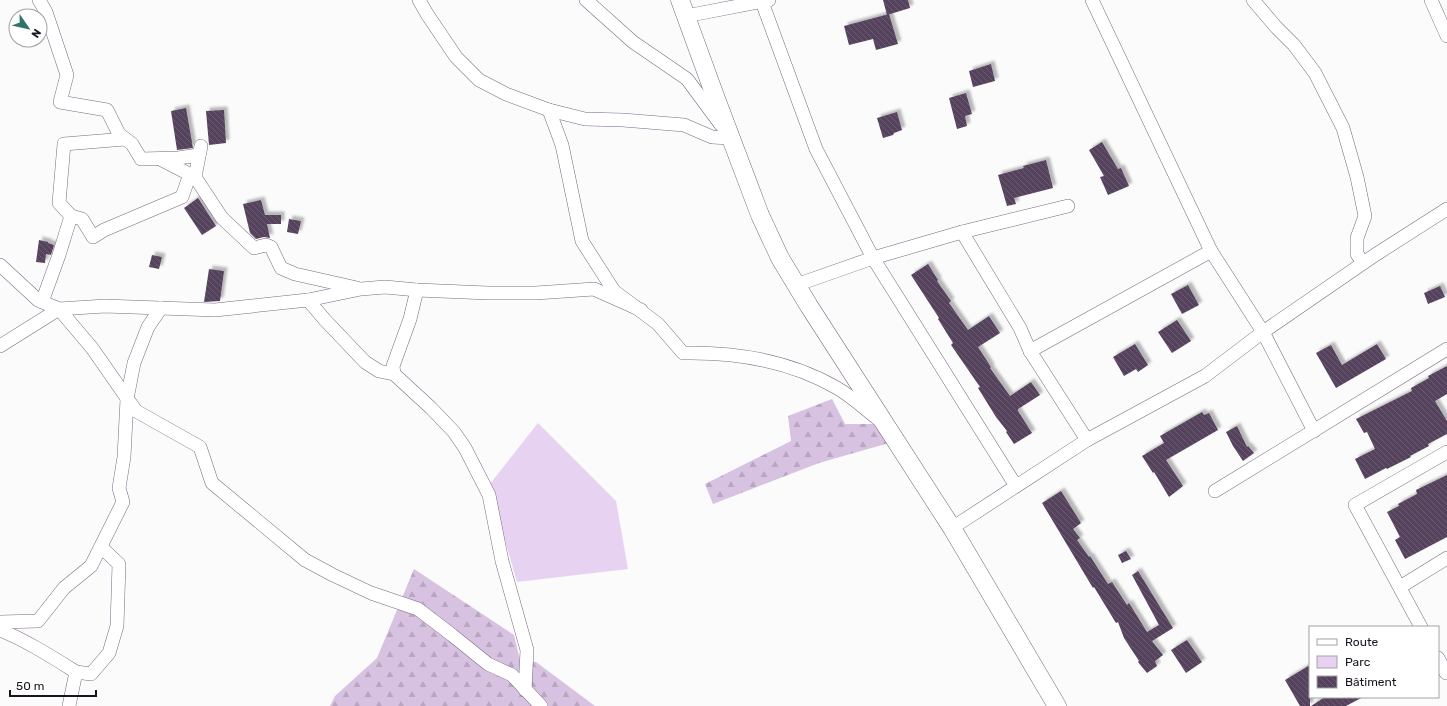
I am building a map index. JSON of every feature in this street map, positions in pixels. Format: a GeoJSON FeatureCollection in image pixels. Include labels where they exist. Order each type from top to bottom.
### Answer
{"type":"FeatureCollection","features":[{"type":"Feature","properties":{"kind":"street"},"geometry":{"type":"LineString","coordinates":[[39,0],[46,12],[67,75],[60,102],[108,110],[119,134],[132,144],[141,159],[157,157],[178,158],[200,151],[192,176],[182,197],[104,230],[93,237],[82,219],[71,216],[59,203],[64,144],[124,139]]}},
{"type":"Feature","properties":{"kind":"street"},"geometry":{"type":"LineString","coordinates":[[419,0],[456,57],[479,80],[506,94],[550,110],[585,119],[623,120],[684,125],[712,137],[730,138]]}},
{"type":"Feature","properties":{"kind":"street"},"geometry":{"type":"LineString","coordinates":[[586,0],[633,42],[687,79],[730,138]]}},
{"type":"Feature","properties":{"kind":"street"},"geometry":{"type":"LineString","coordinates":[[1092,0],[1211,251],[1263,332],[1314,431]]}},
{"type":"Feature","properties":{"kind":"street"},"geometry":{"type":"LineString","coordinates":[[1253,0],[1294,45],[1315,73],[1343,128],[1358,177],[1365,216],[1357,238],[1357,254],[1363,263]]}},
{"type":"Feature","properties":{"kind":"street"},"geometry":{"type":"LineString","coordinates":[[1016,486],[873,258],[816,149],[766,1],[683,8],[730,138],[760,215],[780,258],[884,424],[952,528],[1057,706]]}},
{"type":"Feature","properties":{"kind":"street"},"geometry":{"type":"LineString","coordinates":[[1435,2],[1447,36]]}},
{"type":"Feature","properties":{"kind":"street"},"geometry":{"type":"LineString","coordinates":[[550,110],[562,145],[582,241],[614,291],[658,324],[683,353],[712,352],[778,362],[807,373],[838,388],[884,424]]}},
{"type":"Feature","properties":{"kind":"street"},"geometry":{"type":"LineString","coordinates":[[157,157],[192,176],[222,218],[254,248],[266,245],[271,247],[281,268],[295,274],[361,289]]}},
{"type":"Feature","properties":{"kind":"street"},"geometry":{"type":"LineString","coordinates":[[796,285],[873,258],[962,232],[1068,206]]}},
{"type":"Feature","properties":{"kind":"street"},"geometry":{"type":"LineString","coordinates":[[952,528],[1087,440],[1205,376],[1263,332],[1363,263],[1447,209]]}},
{"type":"Feature","properties":{"kind":"street"},"geometry":{"type":"LineString","coordinates":[[42,302],[71,216]]}},
{"type":"Feature","properties":{"kind":"street"},"geometry":{"type":"LineString","coordinates":[[962,232],[1020,328],[1030,351],[1087,440]]}},
{"type":"Feature","properties":{"kind":"street"},"geometry":{"type":"LineString","coordinates":[[1030,351],[1211,251]]}},
{"type":"Feature","properties":{"kind":"street"},"geometry":{"type":"LineString","coordinates":[[0,265],[38,300],[59,309],[105,306],[215,310],[308,300],[361,289],[385,287],[418,290],[536,293],[594,289],[641,310]]}},
{"type":"Feature","properties":{"kind":"street"},"geometry":{"type":"LineString","coordinates":[[394,374],[394,366],[418,290]]}},
{"type":"Feature","properties":{"kind":"street"},"geometry":{"type":"LineString","coordinates":[[308,300],[365,362],[379,371],[394,374],[431,408],[454,432],[465,448],[489,495],[502,561],[527,650],[525,690]]}},
{"type":"Feature","properties":{"kind":"street"},"geometry":{"type":"LineString","coordinates":[[0,622],[38,621],[64,588],[91,566],[101,547],[123,502],[119,488],[124,457],[127,399],[134,363],[148,327],[161,308]]}},
{"type":"Feature","properties":{"kind":"street"},"geometry":{"type":"LineString","coordinates":[[0,346],[59,309]]}},
{"type":"Feature","properties":{"kind":"street"},"geometry":{"type":"LineString","coordinates":[[59,309],[92,348],[136,411],[200,447],[212,483],[305,560],[371,593],[418,609],[488,664],[512,675],[541,706]]}},
{"type":"Feature","properties":{"kind":"street"},"geometry":{"type":"LineString","coordinates":[[1215,491],[1447,350]]}},
{"type":"Feature","properties":{"kind":"street"},"geometry":{"type":"LineString","coordinates":[[1420,626],[1356,505],[1447,452]]}},
{"type":"Feature","properties":{"kind":"street"},"geometry":{"type":"LineString","coordinates":[[0,630],[36,648],[76,672],[91,674],[109,653],[117,626],[119,564],[101,547]]}},
{"type":"Feature","properties":{"kind":"street"},"geometry":{"type":"LineString","coordinates":[[1400,587],[1447,558]]}},
{"type":"Feature","properties":{"kind":"street"},"geometry":{"type":"LineString","coordinates":[[69,706],[76,672]]}},
{"type":"Feature","properties":{"kind":"green space"},"geometry":{"type":"Polygon","coordinates":[[[832,399],[845,424],[884,424],[896,441],[819,463],[713,504],[705,484],[791,441],[788,416],[832,399]]]}},
{"type":"Feature","properties":{"kind":"green space"},"geometry":{"type":"Polygon","coordinates":[[[538,423],[616,501],[628,569],[517,582],[489,485],[538,423]]]}},
{"type":"Feature","properties":{"kind":"green space"},"geometry":{"type":"Polygon","coordinates":[[[414,569],[514,635],[520,660],[536,662],[595,706],[330,706],[335,696],[377,658],[414,569]]]}},
{"type":"Feature","properties":{"kind":"building"},"geometry":{"type":"Polygon","coordinates":[[[883,0],[908,0],[910,8],[887,15],[883,0]]]}},
{"type":"Feature","properties":{"kind":"building"},"geometry":{"type":"Polygon","coordinates":[[[889,14],[898,44],[876,50],[873,39],[849,45],[844,26],[889,14]]]}},
{"type":"Feature","properties":{"kind":"building"},"geometry":{"type":"Polygon","coordinates":[[[991,64],[995,81],[973,87],[969,71],[991,64]]]}},
{"type":"Feature","properties":{"kind":"building"},"geometry":{"type":"Polygon","coordinates":[[[966,93],[972,114],[965,116],[967,126],[957,129],[949,98],[966,93]]]}},
{"type":"Feature","properties":{"kind":"building"},"geometry":{"type":"Polygon","coordinates":[[[186,108],[193,148],[177,150],[171,111],[186,108]]]}},
{"type":"Feature","properties":{"kind":"building"},"geometry":{"type":"Polygon","coordinates":[[[224,110],[226,143],[209,145],[206,111],[224,110]]]}},
{"type":"Feature","properties":{"kind":"building"},"geometry":{"type":"Polygon","coordinates":[[[897,112],[902,130],[883,138],[877,118],[897,112]]]}},
{"type":"Feature","properties":{"kind":"building"},"geometry":{"type":"Polygon","coordinates":[[[1102,142],[1118,169],[1121,168],[1129,186],[1108,195],[1100,177],[1104,176],[1089,150],[1102,142]]]}},
{"type":"Feature","properties":{"kind":"building"},"geometry":{"type":"Polygon","coordinates":[[[1046,160],[1053,188],[1014,198],[1016,204],[1007,206],[998,175],[1046,160]]]}},
{"type":"Feature","properties":{"kind":"building"},"geometry":{"type":"Polygon","coordinates":[[[198,198],[216,226],[202,235],[184,208],[198,198]]]}},
{"type":"Feature","properties":{"kind":"building"},"geometry":{"type":"Polygon","coordinates":[[[261,200],[265,215],[281,215],[281,224],[267,224],[270,238],[264,237],[256,239],[250,233],[243,204],[261,200]]]}},
{"type":"Feature","properties":{"kind":"building"},"geometry":{"type":"Polygon","coordinates":[[[289,219],[301,221],[298,234],[287,232],[289,219]]]}},
{"type":"Feature","properties":{"kind":"building"},"geometry":{"type":"Polygon","coordinates":[[[39,240],[54,245],[51,255],[46,254],[45,263],[36,262],[39,240]]]}},
{"type":"Feature","properties":{"kind":"building"},"geometry":{"type":"Polygon","coordinates":[[[152,255],[162,257],[159,269],[149,267],[152,255]]]}},
{"type":"Feature","properties":{"kind":"building"},"geometry":{"type":"Polygon","coordinates":[[[928,264],[938,280],[937,281],[951,301],[949,303],[968,330],[989,316],[1000,333],[978,347],[991,367],[990,368],[1010,396],[1031,382],[1040,395],[1018,409],[1032,433],[1014,444],[978,388],[980,387],[951,345],[953,343],[938,319],[939,318],[911,275],[928,264]]]}},
{"type":"Feature","properties":{"kind":"building"},"geometry":{"type":"Polygon","coordinates":[[[209,269],[224,271],[220,301],[204,302],[209,269]]]}},
{"type":"Feature","properties":{"kind":"building"},"geometry":{"type":"Polygon","coordinates":[[[1188,285],[1199,305],[1182,314],[1171,294],[1188,285]]]}},
{"type":"Feature","properties":{"kind":"building"},"geometry":{"type":"Polygon","coordinates":[[[1440,286],[1445,297],[1428,304],[1424,293],[1440,286]]]}},
{"type":"Feature","properties":{"kind":"building"},"geometry":{"type":"Polygon","coordinates":[[[1177,320],[1191,341],[1172,353],[1158,332],[1177,320]]]}},
{"type":"Feature","properties":{"kind":"building"},"geometry":{"type":"Polygon","coordinates":[[[1135,344],[1148,365],[1138,372],[1136,369],[1124,376],[1113,357],[1135,344]]]}},
{"type":"Feature","properties":{"kind":"building"},"geometry":{"type":"Polygon","coordinates":[[[1377,344],[1386,359],[1336,388],[1316,353],[1331,345],[1342,365],[1377,344]]]}},
{"type":"Feature","properties":{"kind":"building"},"geometry":{"type":"Polygon","coordinates":[[[1447,366],[1447,394],[1435,401],[1447,421],[1447,434],[1428,444],[1429,446],[1410,456],[1411,457],[1365,479],[1355,459],[1375,449],[1367,432],[1364,433],[1356,419],[1412,391],[1411,388],[1429,378],[1428,376],[1447,366]]]}},
{"type":"Feature","properties":{"kind":"building"},"geometry":{"type":"Polygon","coordinates":[[[1202,412],[1204,415],[1209,413],[1218,430],[1166,460],[1183,486],[1169,497],[1154,472],[1153,473],[1142,456],[1164,443],[1160,436],[1202,412]]]}},
{"type":"Feature","properties":{"kind":"building"},"geometry":{"type":"Polygon","coordinates":[[[1237,426],[1247,447],[1248,446],[1254,453],[1243,461],[1226,432],[1237,426]]]}},
{"type":"Feature","properties":{"kind":"building"},"geometry":{"type":"Polygon","coordinates":[[[1447,475],[1447,537],[1405,559],[1395,540],[1400,537],[1387,512],[1399,506],[1398,504],[1417,494],[1416,490],[1447,475]]]}},
{"type":"Feature","properties":{"kind":"building"},"geometry":{"type":"Polygon","coordinates":[[[1061,491],[1081,523],[1073,529],[1080,538],[1077,540],[1089,557],[1090,556],[1108,584],[1112,582],[1127,605],[1129,603],[1147,632],[1159,625],[1132,575],[1138,571],[1173,628],[1152,641],[1163,655],[1155,661],[1157,666],[1147,673],[1138,662],[1139,661],[1124,638],[1118,622],[1116,623],[1094,587],[1093,588],[1042,503],[1061,491]]]}},
{"type":"Feature","properties":{"kind":"building"},"geometry":{"type":"Polygon","coordinates":[[[1126,551],[1131,559],[1122,563],[1118,555],[1126,551]]]}},
{"type":"Feature","properties":{"kind":"building"},"geometry":{"type":"Polygon","coordinates":[[[1187,640],[1202,662],[1186,673],[1171,650],[1187,640]]]}},
{"type":"Feature","properties":{"kind":"building"},"geometry":{"type":"Polygon","coordinates":[[[1309,666],[1310,706],[1300,706],[1285,680],[1309,666]]]}},
{"type":"Feature","properties":{"kind":"building"},"geometry":{"type":"Polygon","coordinates":[[[1323,698],[1361,698],[1346,706],[1311,706],[1323,698]]]}}]}
